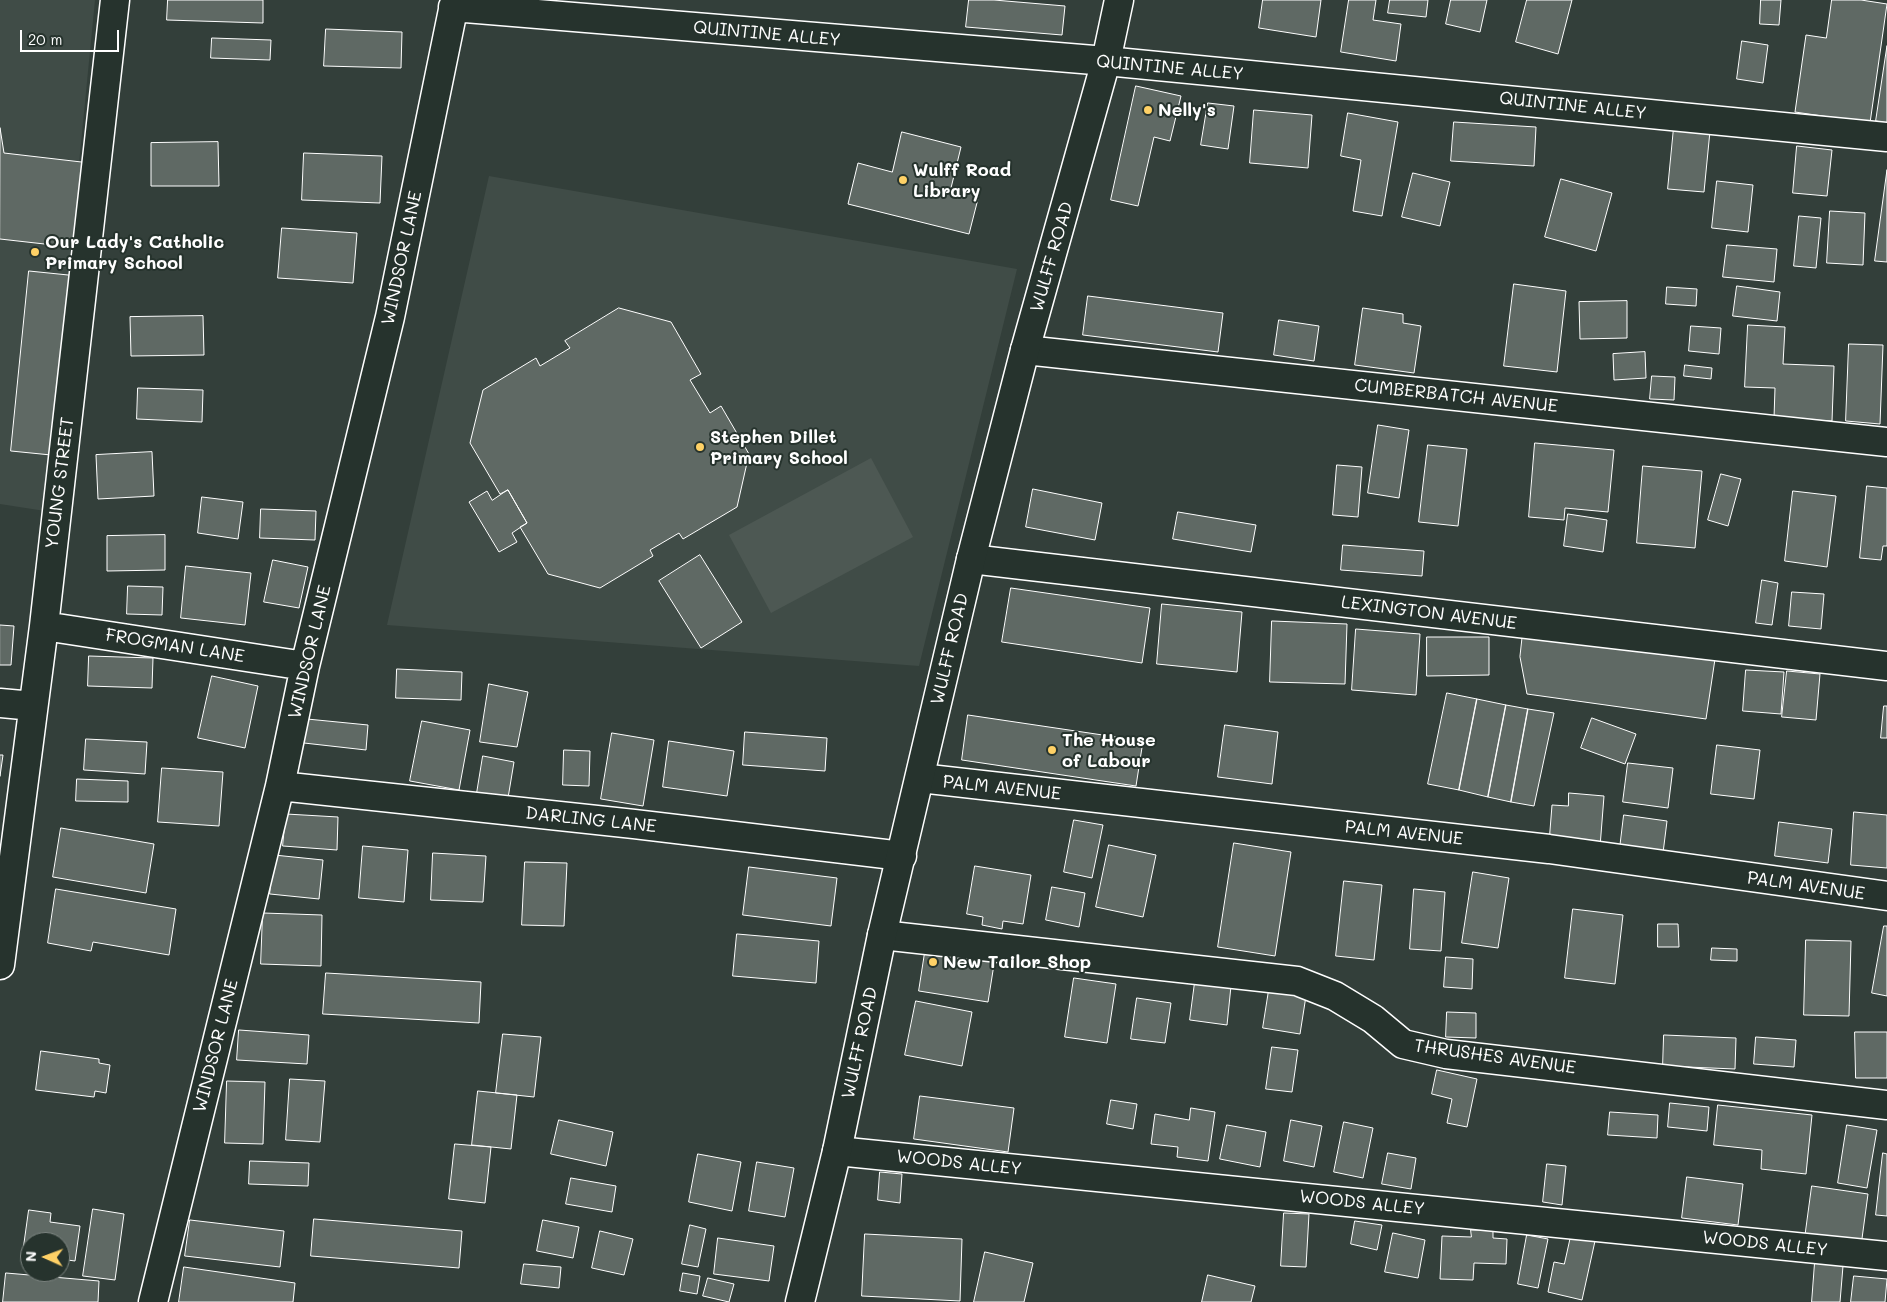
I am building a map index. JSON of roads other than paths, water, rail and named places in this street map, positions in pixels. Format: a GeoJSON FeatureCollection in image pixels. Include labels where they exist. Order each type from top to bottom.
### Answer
{"type":"FeatureCollection","features":[{"type":"Feature","properties":{"kind":"street","name":"YOUNG STREET"},"geometry":{"type":"LineString","coordinates":[[0,965],[44,626],[115,0]]}},
{"type":"Feature","properties":{"kind":"street","name":"WULFF ROAD"},"geometry":{"type":"LineString","coordinates":[[800,1302],[837,1151],[882,935],[971,560],[1025,350],[1106,61],[1118,0]]}},
{"type":"Feature","properties":{"kind":"street","name":"QUINTINE ALLEY"},"geometry":{"type":"LineString","coordinates":[[454,4],[1106,61],[1887,137]]}},
{"type":"Feature","properties":{"kind":"street","name":"WINDSOR LANE"},"geometry":{"type":"LineString","coordinates":[[153,1302],[280,786],[306,666],[390,317],[454,4]]}},
{"type":"Feature","properties":{"kind":"street","name":"CUMBERBATCH AVENUE"},"geometry":{"type":"LineString","coordinates":[[1025,350],[1887,442]]}},
{"type":"Feature","properties":{"kind":"street","name":"LEXINGTON AVENUE"},"geometry":{"type":"LineString","coordinates":[[971,560],[1887,666]]}},
{"type":"Feature","properties":{"kind":"street","name":"FROGMAN LANE"},"geometry":{"type":"LineString","coordinates":[[44,626],[306,666]]}},
{"type":"Feature","properties":{"kind":"street"},"geometry":{"type":"LineString","coordinates":[[0,703],[34,706]]}},
{"type":"Feature","properties":{"kind":"street","name":"PALM AVENUE"},"geometry":{"type":"LineString","coordinates":[[920,778],[1549,850],[1887,896]]}},
{"type":"Feature","properties":{"kind":"street","name":"DARLING LANE"},"geometry":{"type":"LineString","coordinates":[[280,786],[634,824],[902,856]]}},
{"type":"Feature","properties":{"kind":"street","name":"THRUSHES AVENUE"},"geometry":{"type":"LineString","coordinates":[[882,935],[1297,981],[1335,996],[1373,1019],[1403,1044],[1446,1054],[1887,1105]]}},
{"type":"Feature","properties":{"kind":"street","name":"WOODS ALLEY"},"geometry":{"type":"LineString","coordinates":[[837,1151],[1887,1256]]}},
{"type":"Feature","properties":{"kind":"place","name":"Nelly's"},"geometry":{"type":"Point","coordinates":[1148,110]}},
{"type":"Feature","properties":{"kind":"place","name":"Wulff Road Library"},"geometry":{"type":"Point","coordinates":[903,180]}},
{"type":"Feature","properties":{"kind":"place","name":"Our Lady's Catholic Primary School"},"geometry":{"type":"Point","coordinates":[35,252]}},
{"type":"Feature","properties":{"kind":"place","name":"Stephen Dillet Primary School"},"geometry":{"type":"Point","coordinates":[700,447]}},
{"type":"Feature","properties":{"kind":"place","name":"The House of Labour"},"geometry":{"type":"Point","coordinates":[1052,750]}},
{"type":"Feature","properties":{"kind":"place","name":"New Tailor Shop"},"geometry":{"type":"Point","coordinates":[933,962]}}]}
